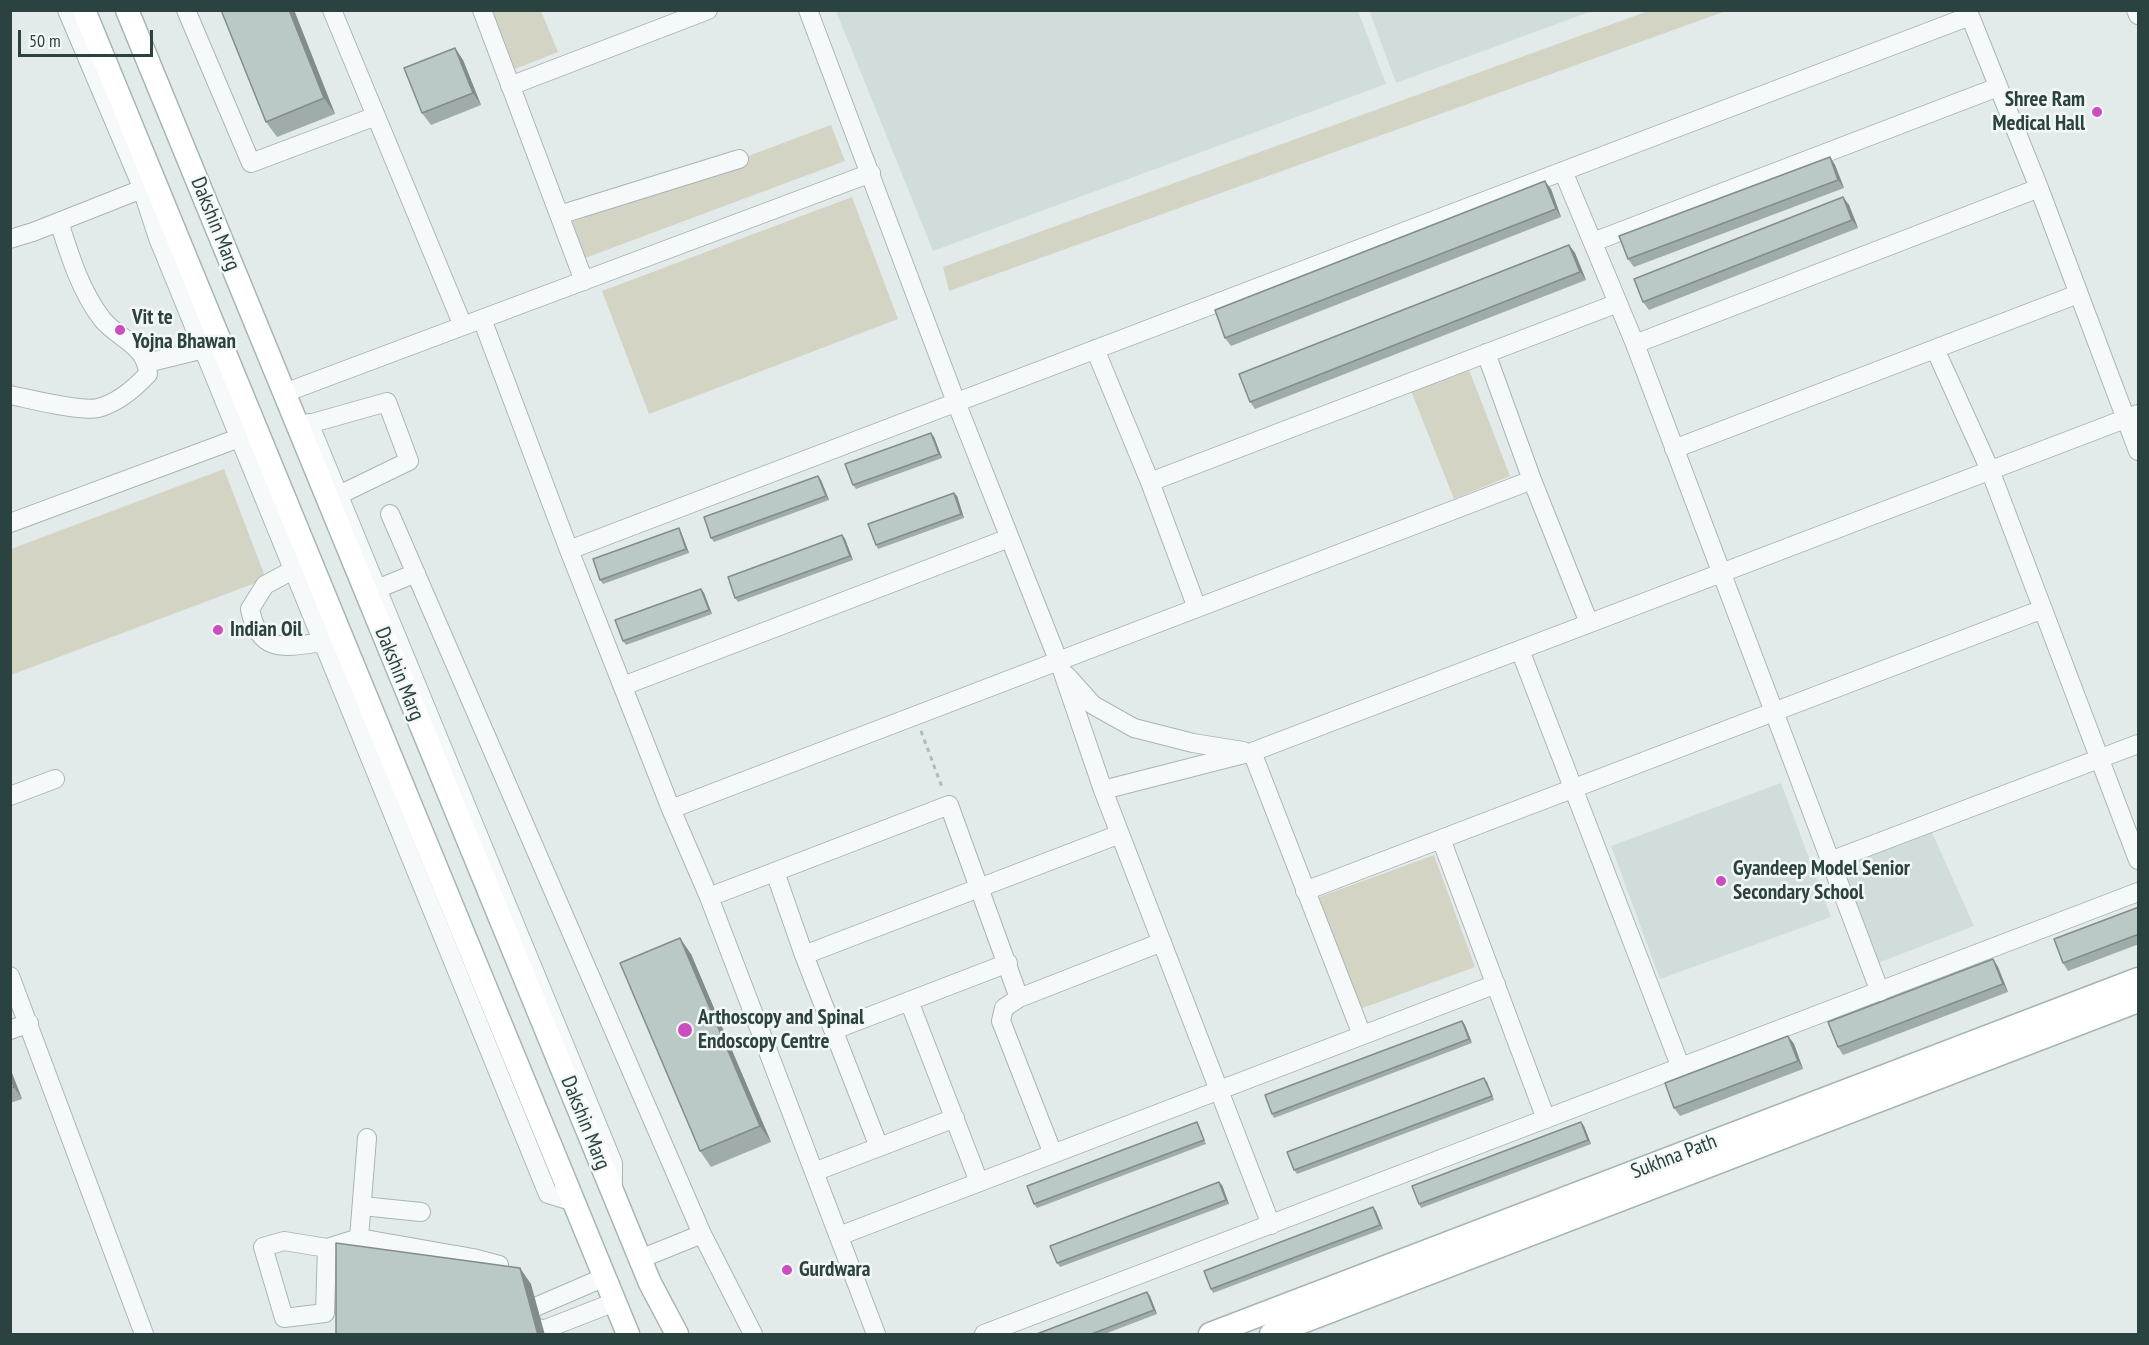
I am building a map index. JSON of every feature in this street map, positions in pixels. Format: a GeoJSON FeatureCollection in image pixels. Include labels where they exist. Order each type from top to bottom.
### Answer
{"type":"FeatureCollection","features":[{"type":"Feature","properties":{"kind":"main road","name":"Dakshin Marg"},"geometry":{"type":"LineString","coordinates":[[84,10],[627,1333]]}},
{"type":"Feature","properties":{"kind":"main road","name":"Dakshin Marg"},"geometry":{"type":"LineString","coordinates":[[127,10],[640,1259],[678,1333]]}},
{"type":"Feature","properties":{"kind":"main road","name":"Sukhna Path"},"geometry":{"type":"LineString","coordinates":[[1210,1335],[2139,979]]}},
{"type":"Feature","properties":{"kind":"main road","name":"Sukhna Path"},"geometry":{"type":"LineString","coordinates":[[1271,1335],[2139,1001]]}},
{"type":"Feature","properties":{"kind":"street"},"geometry":{"type":"LineString","coordinates":[[67,10],[142,189],[158,238],[548,1194],[574,1202]]}},
{"type":"Feature","properties":{"kind":"street"},"geometry":{"type":"LineString","coordinates":[[139,10],[613,1163],[612,1190]]}},
{"type":"Feature","properties":{"kind":"street"},"geometry":{"type":"LineString","coordinates":[[186,10],[251,163],[376,117]]}},
{"type":"Feature","properties":{"kind":"street"},"geometry":{"type":"LineString","coordinates":[[332,10],[463,326]]}},
{"type":"Feature","properties":{"kind":"street"},"geometry":{"type":"LineString","coordinates":[[482,10],[584,281]]}},
{"type":"Feature","properties":{"kind":"street"},"geometry":{"type":"LineString","coordinates":[[510,86],[708,10]]}},
{"type":"Feature","properties":{"kind":"street"},"geometry":{"type":"LineString","coordinates":[[808,10],[956,402],[1060,666],[1103,790],[1271,1225]]}},
{"type":"Feature","properties":{"kind":"street"},"geometry":{"type":"LineString","coordinates":[[2136,10],[2139,15]]}},
{"type":"Feature","properties":{"kind":"street"},"geometry":{"type":"LineString","coordinates":[[569,550],[1970,16],[2039,188],[2078,294],[2132,416],[2139,451]]}},
{"type":"Feature","properties":{"kind":"street"},"geometry":{"type":"LineString","coordinates":[[1593,242],[1998,87]]}},
{"type":"Feature","properties":{"kind":"street"},"geometry":{"type":"LineString","coordinates":[[559,215],[738,159]]}},
{"type":"Feature","properties":{"kind":"street"},"geometry":{"type":"LineString","coordinates":[[1563,171],[1635,344],[1880,992]]}},
{"type":"Feature","properties":{"kind":"street"},"geometry":{"type":"LineString","coordinates":[[295,389],[871,173]]}},
{"type":"Feature","properties":{"kind":"street"},"geometry":{"type":"LineString","coordinates":[[1635,344],[2039,188]]}},
{"type":"Feature","properties":{"kind":"street"},"geometry":{"type":"LineString","coordinates":[[10,239],[142,189]]}},
{"type":"Feature","properties":{"kind":"street"},"geometry":{"type":"LineString","coordinates":[[10,395],[67,406],[97,408],[135,388],[148,374],[147,363],[140,351],[104,322],[90,302],[73,268],[59,222]]}},
{"type":"Feature","properties":{"kind":"street"},"geometry":{"type":"LineString","coordinates":[[1674,448],[2078,294]]}},
{"type":"Feature","properties":{"kind":"street"},"geometry":{"type":"LineString","coordinates":[[1150,482],[1618,303]]}},
{"type":"Feature","properties":{"kind":"street"},"geometry":{"type":"LineString","coordinates":[[482,318],[569,550],[671,809],[709,897],[876,1335]]}},
{"type":"Feature","properties":{"kind":"street"},"geometry":{"type":"LineString","coordinates":[[147,363],[204,349]]}},
{"type":"Feature","properties":{"kind":"street"},"geometry":{"type":"LineString","coordinates":[[1095,349],[1150,482],[1197,608]]}},
{"type":"Feature","properties":{"kind":"street"},"geometry":{"type":"LineString","coordinates":[[1935,349],[1990,470],[2139,860]]}},
{"type":"Feature","properties":{"kind":"street"},"geometry":{"type":"LineString","coordinates":[[1486,353],[1532,480],[1589,623]]}},
{"type":"Feature","properties":{"kind":"street"},"geometry":{"type":"LineString","coordinates":[[309,424],[387,402],[409,461],[339,495]]}},
{"type":"Feature","properties":{"kind":"street"},"geometry":{"type":"LineString","coordinates":[[1103,790],[1252,752],[2132,416]]}},
{"type":"Feature","properties":{"kind":"street"},"geometry":{"type":"LineString","coordinates":[[10,524],[239,438]]}},
{"type":"Feature","properties":{"kind":"street"},"geometry":{"type":"LineString","coordinates":[[671,809],[916,716],[1060,666],[1197,608],[1532,480]]}},
{"type":"Feature","properties":{"kind":"street"},"geometry":{"type":"LineString","coordinates":[[390,514],[702,1234],[753,1335]]}},
{"type":"Feature","properties":{"kind":"street"},"geometry":{"type":"LineString","coordinates":[[623,686],[1009,538]]}},
{"type":"Feature","properties":{"kind":"street"},"geometry":{"type":"LineString","coordinates":[[293,570],[265,585],[250,609],[252,620],[258,634],[281,647],[323,642]]}},
{"type":"Feature","properties":{"kind":"street"},"geometry":{"type":"LineString","coordinates":[[377,589],[416,573]]}},
{"type":"Feature","properties":{"kind":"street"},"geometry":{"type":"LineString","coordinates":[[1305,891],[2043,609]]}},
{"type":"Feature","properties":{"kind":"street"},"geometry":{"type":"LineString","coordinates":[[1520,650],[1681,1068]]}},
{"type":"Feature","properties":{"kind":"street"},"geometry":{"type":"LineString","coordinates":[[1060,666],[1093,705],[1134,728],[1193,742],[1252,752]]}},
{"type":"Feature","properties":{"kind":"street"},"geometry":{"type":"LineString","coordinates":[[1830,861],[2139,744]]}},
{"type":"Feature","properties":{"kind":"street"},"geometry":{"type":"LineString","coordinates":[[1252,752],[1362,1035]]}},
{"type":"Feature","properties":{"kind":"street"},"geometry":{"type":"LineString","coordinates":[[10,796],[55,779]]}},
{"type":"Feature","properties":{"kind":"street"},"geometry":{"type":"LineString","coordinates":[[709,897],[949,805],[1019,998]]}},
{"type":"Feature","properties":{"kind":"street"},"geometry":{"type":"LineString","coordinates":[[804,955],[1120,834]]}},
{"type":"Feature","properties":{"kind":"street"},"geometry":{"type":"LineString","coordinates":[[1441,839],[1546,1119]]}},
{"type":"Feature","properties":{"kind":"street"},"geometry":{"type":"LineString","coordinates":[[774,872],[879,1147]]}},
{"type":"Feature","properties":{"kind":"street"},"geometry":{"type":"LineString","coordinates":[[984,1335],[2139,892]]}},
{"type":"Feature","properties":{"kind":"street"},"geometry":{"type":"LineString","coordinates":[[1053,1154],[1001,1020],[1004,1008],[1019,998],[1162,942]]}},
{"type":"Feature","properties":{"kind":"street"},"geometry":{"type":"LineString","coordinates":[[834,1030],[1008,963]]}},
{"type":"Feature","properties":{"kind":"street"},"geometry":{"type":"LineString","coordinates":[[10,976],[142,1334]]}},
{"type":"Feature","properties":{"kind":"street"},"geometry":{"type":"LineString","coordinates":[[839,1236],[1496,984]]}},
{"type":"Feature","properties":{"kind":"street"},"geometry":{"type":"LineString","coordinates":[[909,1001],[979,1182]]}},
{"type":"Feature","properties":{"kind":"street"},"geometry":{"type":"LineString","coordinates":[[10,1030],[28,1023]]}},
{"type":"Feature","properties":{"kind":"street"},"geometry":{"type":"LineString","coordinates":[[814,1172],[954,1118]]}},
{"type":"Feature","properties":{"kind":"street"},"geometry":{"type":"LineString","coordinates":[[359,1238],[367,1138]]}},
{"type":"Feature","properties":{"kind":"street"},"geometry":{"type":"LineString","coordinates":[[362,1206],[421,1212]]}},
{"type":"Feature","properties":{"kind":"street"},"geometry":{"type":"LineString","coordinates":[[640,1259],[702,1234]]}},
{"type":"Feature","properties":{"kind":"street"},"geometry":{"type":"LineString","coordinates":[[327,1248],[325,1313],[284,1318],[263,1247],[284,1241],[327,1248],[359,1238],[473,1257],[499,1265],[511,1327],[527,1323],[543,1330],[615,1302]]}},
{"type":"Feature","properties":{"kind":"street"},"geometry":{"type":"LineString","coordinates":[[527,1323],[532,1308],[605,1278]]}},
{"type":"Feature","properties":{"kind":"path"},"geometry":{"type":"LineString","coordinates":[[916,716],[949,805]]}},
{"type":"Feature","properties":{"kind":"shaded area"},"geometry":{"type":"Polygon","coordinates":[[[1369,10],[1592,10],[1592,11],[1396,83],[1369,10]]]}},
{"type":"Feature","properties":{"kind":"shaded area"},"geometry":{"type":"Polygon","coordinates":[[[836,11],[1358,11],[1386,84],[933,251],[836,11]]]}},
{"type":"Feature","properties":{"kind":"shaded area","name":"Gyandeep Model Senior Secondary School"},"geometry":{"type":"Polygon","coordinates":[[[1781,783],[1831,917],[1660,979],[1611,846],[1781,783]]]}},
{"type":"Feature","properties":{"kind":"shaded area"},"geometry":{"type":"Polygon","coordinates":[[[1930,828],[1974,926],[1878,963],[1838,863],[1930,828]]]}},
{"type":"Feature","properties":{"kind":"green space"},"geometry":{"type":"Polygon","coordinates":[[[1651,10],[1726,11],[949,291],[943,267],[1651,10]]]}},
{"type":"Feature","properties":{"kind":"green space"},"geometry":{"type":"Polygon","coordinates":[[[492,11],[541,11],[558,52],[515,69],[492,11]]]}},
{"type":"Feature","properties":{"kind":"green space"},"geometry":{"type":"Polygon","coordinates":[[[831,125],[845,161],[585,258],[572,222],[831,125]]]}},
{"type":"Feature","properties":{"kind":"green space"},"geometry":{"type":"Polygon","coordinates":[[[852,197],[898,319],[649,414],[602,291],[852,197]]]}},
{"type":"Feature","properties":{"kind":"green space"},"geometry":{"type":"Polygon","coordinates":[[[1468,367],[1510,476],[1454,499],[1411,391],[1468,367]]]}},
{"type":"Feature","properties":{"kind":"green space"},"geometry":{"type":"Polygon","coordinates":[[[224,469],[266,579],[11,675],[11,549],[224,469]]]}},
{"type":"Feature","properties":{"kind":"green space"},"geometry":{"type":"Polygon","coordinates":[[[1434,855],[1475,967],[1360,1009],[1319,897],[1434,855]]]}},
{"type":"Feature","properties":{"kind":"building"},"geometry":{"type":"Polygon","coordinates":[[[221,10],[289,10],[324,98],[266,122],[221,10]]]}},
{"type":"Feature","properties":{"kind":"building"},"geometry":{"type":"Polygon","coordinates":[[[455,48],[473,93],[422,113],[404,68],[455,48]]]}},
{"type":"Feature","properties":{"kind":"building"},"geometry":{"type":"Polygon","coordinates":[[[1830,157],[1838,180],[1628,259],[1619,236],[1830,157]]]}},
{"type":"Feature","properties":{"kind":"building"},"geometry":{"type":"Polygon","coordinates":[[[1545,181],[1556,209],[1225,338],[1215,310],[1545,181]]]}},
{"type":"Feature","properties":{"kind":"building"},"geometry":{"type":"Polygon","coordinates":[[[1843,197],[1852,220],[1643,302],[1634,279],[1843,197]]]}},
{"type":"Feature","properties":{"kind":"building"},"geometry":{"type":"Polygon","coordinates":[[[1569,245],[1580,272],[1250,402],[1239,374],[1569,245]]]}},
{"type":"Feature","properties":{"kind":"building"},"geometry":{"type":"Polygon","coordinates":[[[931,433],[939,454],[853,485],[845,464],[931,433]]]}},
{"type":"Feature","properties":{"kind":"building"},"geometry":{"type":"Polygon","coordinates":[[[818,476],[826,496],[711,538],[704,517],[818,476]]]}},
{"type":"Feature","properties":{"kind":"building"},"geometry":{"type":"Polygon","coordinates":[[[954,493],[961,514],[876,545],[868,524],[954,493]]]}},
{"type":"Feature","properties":{"kind":"building"},"geometry":{"type":"Polygon","coordinates":[[[679,528],[686,549],[600,580],[593,559],[679,528]]]}},
{"type":"Feature","properties":{"kind":"building"},"geometry":{"type":"Polygon","coordinates":[[[842,535],[850,556],[735,598],[728,577],[842,535]]]}},
{"type":"Feature","properties":{"kind":"building"},"geometry":{"type":"Polygon","coordinates":[[[701,589],[709,610],[623,641],[615,620],[701,589]]]}},
{"type":"Feature","properties":{"kind":"building"},"geometry":{"type":"Polygon","coordinates":[[[2139,907],[2139,934],[2063,963],[2054,939],[2139,907]]]}},
{"type":"Feature","properties":{"kind":"building"},"geometry":{"type":"Polygon","coordinates":[[[680,938],[760,1126],[700,1151],[620,963],[680,938]]]}},
{"type":"Feature","properties":{"kind":"building"},"geometry":{"type":"Polygon","coordinates":[[[1993,959],[2003,984],[1838,1047],[1828,1022],[1993,959]]]}},
{"type":"Feature","properties":{"kind":"building"},"geometry":{"type":"Polygon","coordinates":[[[1462,1021],[1469,1039],[1272,1114],[1265,1095],[1462,1021]]]}},
{"type":"Feature","properties":{"kind":"building"},"geometry":{"type":"Polygon","coordinates":[[[1788,1036],[1798,1061],[1674,1108],[1665,1083],[1788,1036]]]}},
{"type":"Feature","properties":{"kind":"building"},"geometry":{"type":"Polygon","coordinates":[[[1484,1078],[1492,1096],[1294,1170],[1287,1152],[1484,1078]]]}},
{"type":"Feature","properties":{"kind":"building"},"geometry":{"type":"Polygon","coordinates":[[[1197,1122],[1204,1140],[1034,1204],[1027,1186],[1197,1122]]]}},
{"type":"Feature","properties":{"kind":"building"},"geometry":{"type":"Polygon","coordinates":[[[1581,1122],[1588,1140],[1419,1204],[1412,1186],[1581,1122]]]}},
{"type":"Feature","properties":{"kind":"building"},"geometry":{"type":"Polygon","coordinates":[[[1219,1182],[1226,1200],[1057,1263],[1050,1246],[1219,1182]]]}},
{"type":"Feature","properties":{"kind":"building"},"geometry":{"type":"Polygon","coordinates":[[[1373,1207],[1380,1225],[1211,1289],[1204,1271],[1373,1207]]]}},
{"type":"Feature","properties":{"kind":"building"},"geometry":{"type":"Polygon","coordinates":[[[336,1243],[520,1268],[538,1335],[336,1335],[336,1243]]]}},
{"type":"Feature","properties":{"kind":"building"},"geometry":{"type":"Polygon","coordinates":[[[1147,1292],[1154,1310],[1089,1335],[1034,1335],[1147,1292]]]}},
{"type":"Feature","properties":{"kind":"place","name":"Shree Ram Medical Hall"},"geometry":{"type":"Point","coordinates":[2097,112]}},
{"type":"Feature","properties":{"kind":"place","name":"Vit te Yojna Bhawan"},"geometry":{"type":"Point","coordinates":[120,330]}},
{"type":"Feature","properties":{"kind":"place","name":"Indian Oil"},"geometry":{"type":"Point","coordinates":[218,630]}},
{"type":"Feature","properties":{"kind":"place","name":"Gyandeep Model Senior Secondary School"},"geometry":{"type":"Point","coordinates":[1721,881]}},
{"type":"Feature","properties":{"kind":"place","name":"Arthoscopy and Spinal Endoscopy Centre"},"geometry":{"type":"Point","coordinates":[685,1030]}},
{"type":"Feature","properties":{"kind":"place","name":"Gurdwara"},"geometry":{"type":"Point","coordinates":[787,1270]}}]}
